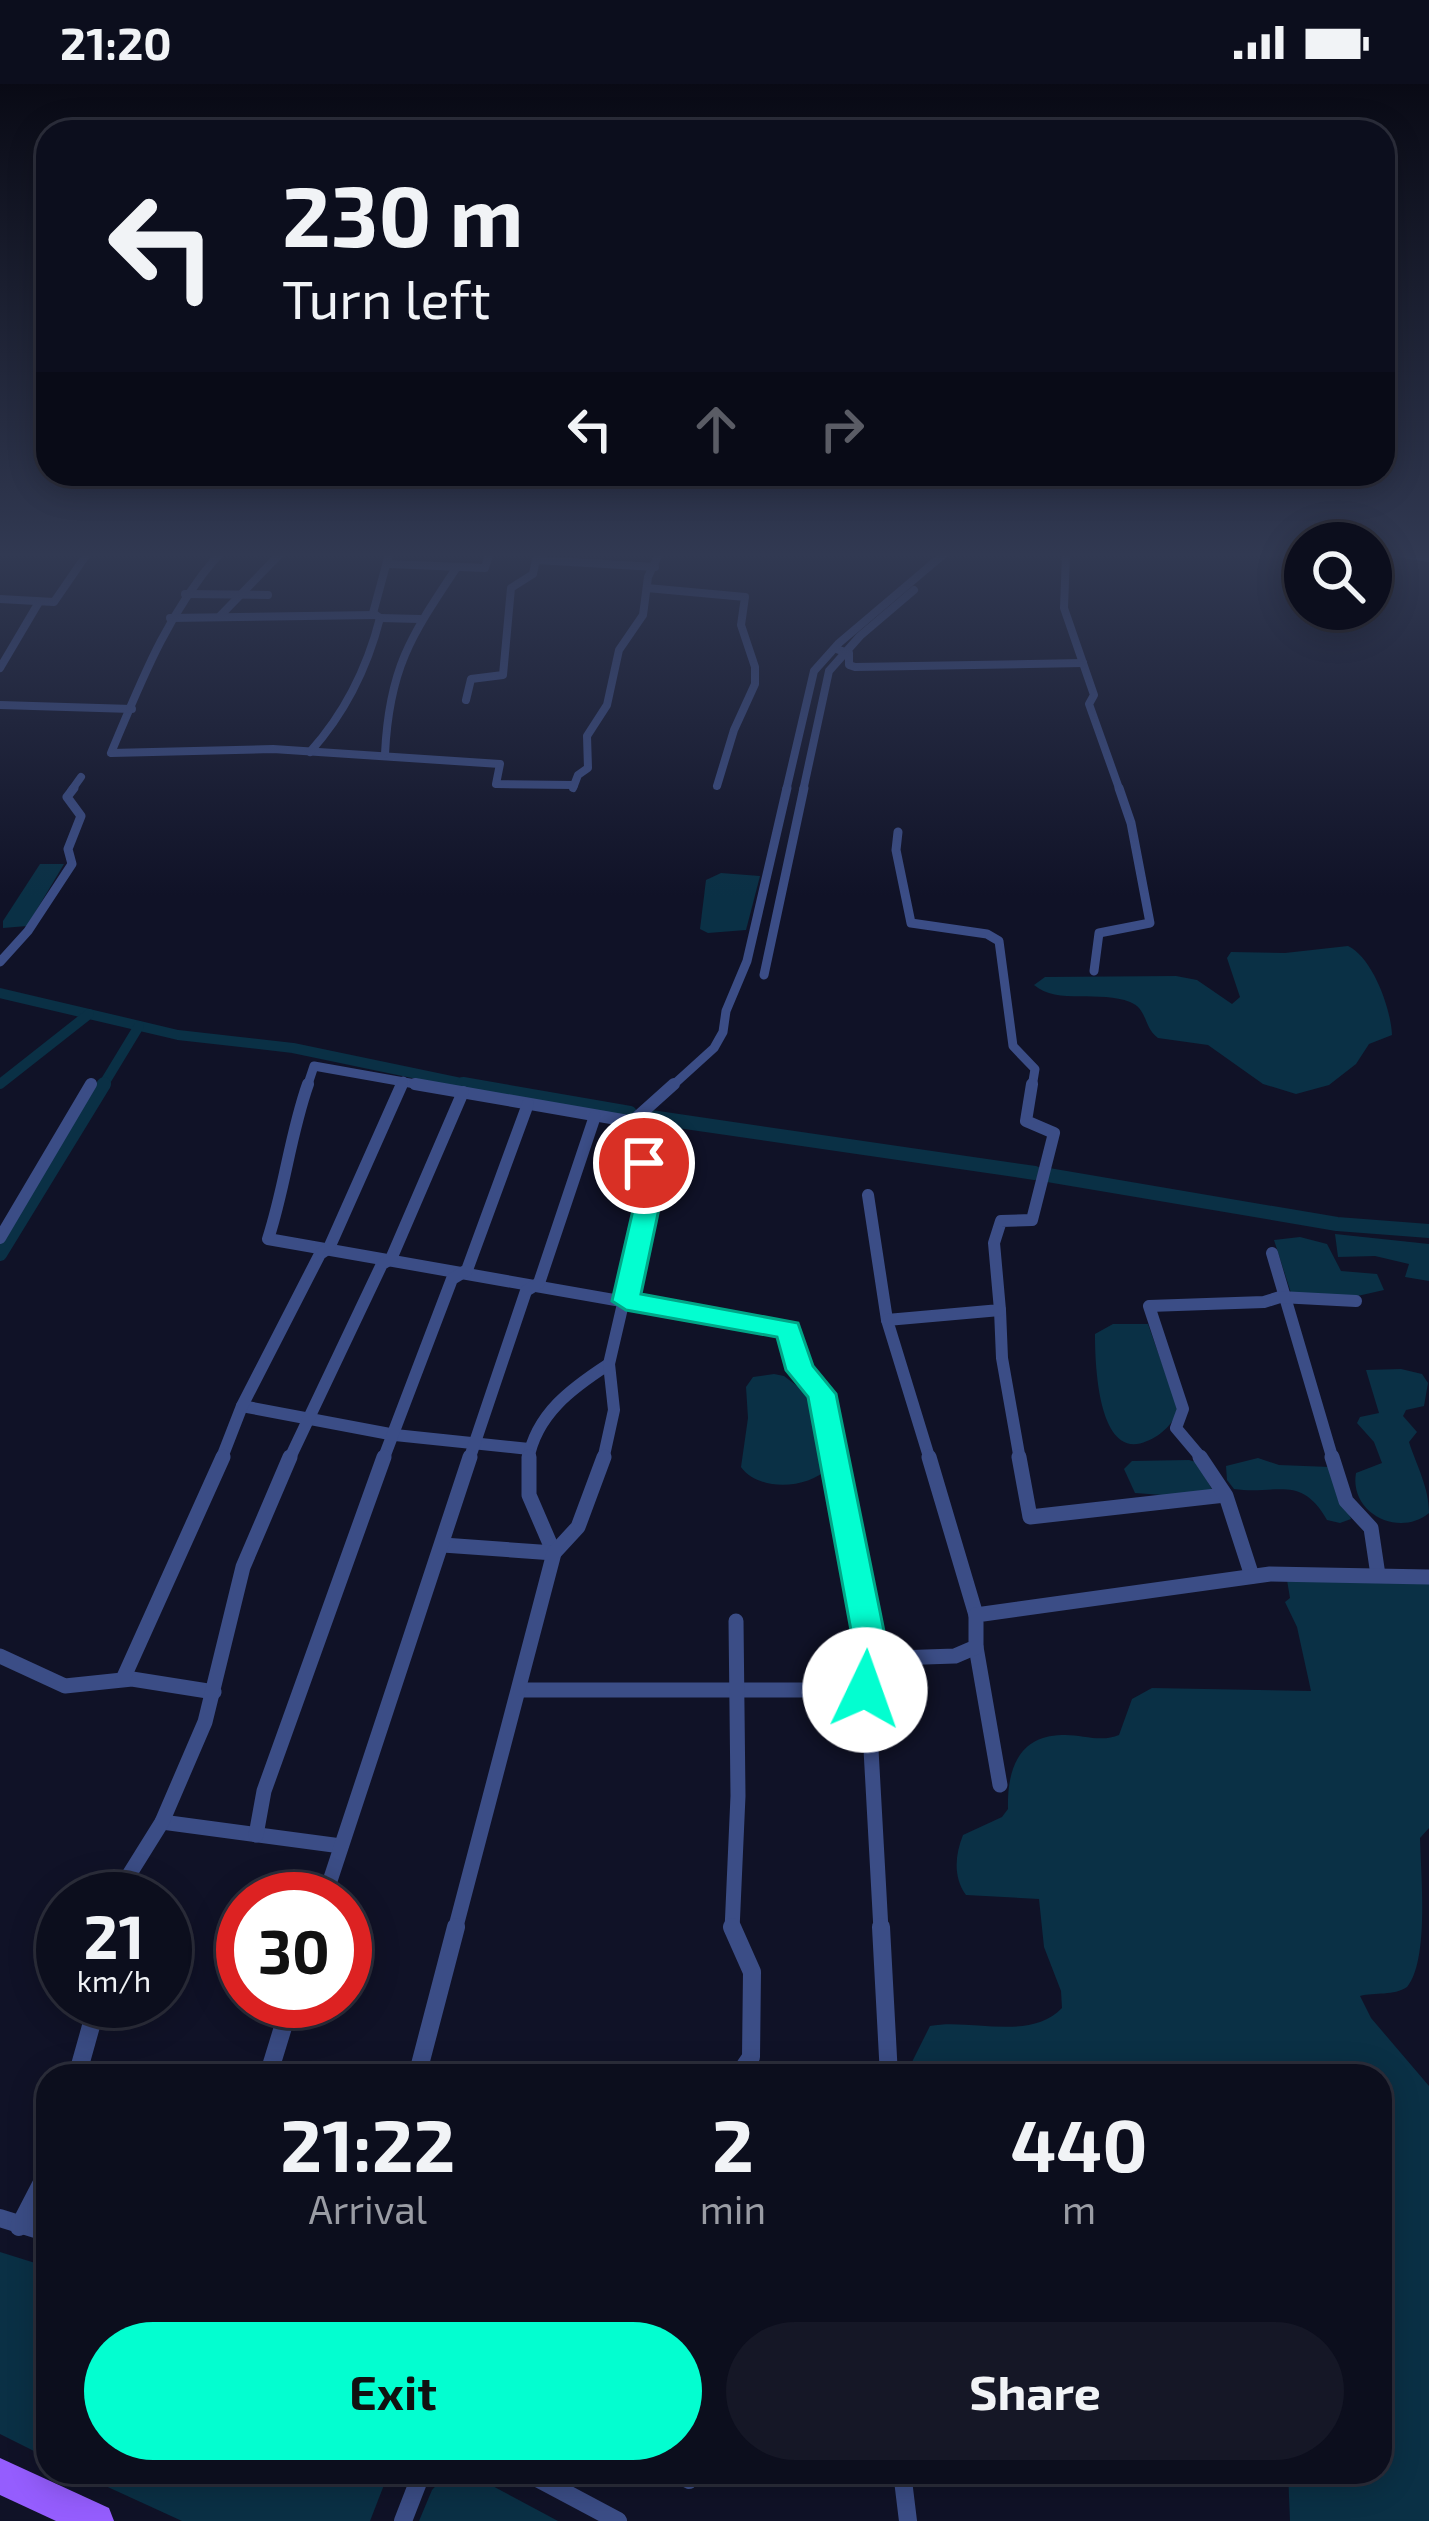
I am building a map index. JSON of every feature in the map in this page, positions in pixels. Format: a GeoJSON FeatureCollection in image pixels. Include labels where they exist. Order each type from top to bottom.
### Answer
{"type":"FeatureCollection","features":[{"type":"Feature","properties":{"kind":"main road"},"geometry":{"type":"LineString","coordinates":[[0,2476],[96,2521]]}},
{"type":"Feature","properties":{"kind":"street"},"geometry":{"type":"LineString","coordinates":[[149,668],[111,753],[241,748],[385,754],[430,762],[500,764],[496,784],[574,787],[588,768],[587,736],[607,705],[612,668]]}},
{"type":"Feature","properties":{"kind":"street"},"geometry":{"type":"LineString","coordinates":[[310,752],[344,713],[360,668]]}},
{"type":"Feature","properties":{"kind":"street"},"geometry":{"type":"LineString","coordinates":[[385,754],[389,698],[399,668]]}},
{"type":"Feature","properties":{"kind":"street"},"geometry":{"type":"LineString","coordinates":[[466,700],[468,680],[503,675],[504,668]]}},
{"type":"Feature","properties":{"kind":"street"},"geometry":{"type":"LineString","coordinates":[[717,786],[737,720],[756,682],[756,668]]}},
{"type":"Feature","properties":{"kind":"street"},"geometry":{"type":"LineString","coordinates":[[421,2064],[554,1553],[578,1527],[601,1471],[614,1410],[609,1364],[655,1166],[633,1159],[634,1122],[645,1106],[719,1041],[747,961],[810,684],[824,668]]}},
{"type":"Feature","properties":{"kind":"street"},"geometry":{"type":"LineString","coordinates":[[764,976],[831,668]]}},
{"type":"Feature","properties":{"kind":"street"},"geometry":{"type":"LineString","coordinates":[[1085,668],[1094,695],[1088,704],[1100,725],[1134,834],[1150,922],[1099,933],[1094,971]]}},
{"type":"Feature","properties":{"kind":"street"},"geometry":{"type":"LineString","coordinates":[[0,705],[132,709]]}},
{"type":"Feature","properties":{"kind":"street"},"geometry":{"type":"LineString","coordinates":[[0,962],[28,931],[72,864],[68,849],[80,812],[70,806],[67,797],[81,777]]}},
{"type":"Feature","properties":{"kind":"street"},"geometry":{"type":"LineString","coordinates":[[898,832],[896,850],[911,923],[992,935],[999,941],[1010,999],[1006,1005],[1012,1046],[1035,1069],[1026,1121],[1054,1132],[1032,1220],[1001,1221],[995,1234],[1002,1358],[1030,1517],[1225,1495]]}},
{"type":"Feature","properties":{"kind":"street"},"geometry":{"type":"LineString","coordinates":[[634,1122],[314,1066],[290,1138],[286,1184],[268,1239],[466,1270],[791,1331],[800,1370],[822,1394],[872,1656]]}},
{"type":"Feature","properties":{"kind":"street"},"geometry":{"type":"LineString","coordinates":[[123,1679],[242,1406],[320,1254],[329,1248],[403,1081]]}},
{"type":"Feature","properties":{"kind":"street"},"geometry":{"type":"LineString","coordinates":[[0,1238],[91,1083]]}},
{"type":"Feature","properties":{"kind":"street"},"geometry":{"type":"LineString","coordinates":[[128,1872],[162,1822],[214,1692],[243,1567],[308,1414],[382,1264],[391,1258],[463,1092]]}},
{"type":"Feature","properties":{"kind":"street"},"geometry":{"type":"LineString","coordinates":[[256,1834],[264,1791],[325,1631],[327,1605],[452,1279],[466,1270],[528,1104]]}},
{"type":"Feature","properties":{"kind":"street"},"geometry":{"type":"LineString","coordinates":[[332,1872],[526,1291],[539,1283],[596,1116]]}},
{"type":"Feature","properties":{"kind":"street"},"geometry":{"type":"LineString","coordinates":[[868,1195],[887,1320],[955,1532],[976,1615],[976,1647],[1000,1785]]}},
{"type":"Feature","properties":{"kind":"street"},"geometry":{"type":"LineString","coordinates":[[1272,1253],[1285,1297],[1283,1307],[1346,1501],[1371,1528],[1378,1575]]}},
{"type":"Feature","properties":{"kind":"street"},"geometry":{"type":"LineString","coordinates":[[1252,1576],[1225,1495],[1210,1466],[1184,1447],[1179,1437],[1176,1428],[1183,1409],[1149,1306],[1264,1303],[1285,1297],[1356,1301]]}},
{"type":"Feature","properties":{"kind":"street"},"geometry":{"type":"LineString","coordinates":[[887,1320],[1000,1310]]}},
{"type":"Feature","properties":{"kind":"street"},"geometry":{"type":"LineString","coordinates":[[554,1553],[529,1504],[530,1449],[543,1417],[558,1397],[609,1364]]}},
{"type":"Feature","properties":{"kind":"street"},"geometry":{"type":"LineString","coordinates":[[242,1406],[308,1414],[395,1435],[530,1449]]}},
{"type":"Feature","properties":{"kind":"street"},"geometry":{"type":"LineString","coordinates":[[443,1546],[554,1553]]}},
{"type":"Feature","properties":{"kind":"street"},"geometry":{"type":"LineString","coordinates":[[976,1615],[1252,1576],[1429,1577]]}},
{"type":"Feature","properties":{"kind":"street"},"geometry":{"type":"LineString","coordinates":[[736,1621],[732,1933],[752,1972],[751,2057],[746,2064]]}},
{"type":"Feature","properties":{"kind":"street"},"geometry":{"type":"LineString","coordinates":[[889,2064],[863,1666],[872,1656],[955,1656],[976,1647]]}},
{"type":"Feature","properties":{"kind":"street"},"geometry":{"type":"LineString","coordinates":[[0,1656],[17,1656],[43,1679],[62,1686],[86,1689],[123,1679],[214,1692]]}},
{"type":"Feature","properties":{"kind":"street"},"geometry":{"type":"LineString","coordinates":[[519,1690],[865,1690]]}},
{"type":"Feature","properties":{"kind":"street"},"geometry":{"type":"LineString","coordinates":[[162,1822],[340,1846]]}},
{"type":"Feature","properties":{"kind":"street"},"geometry":{"type":"LineString","coordinates":[[80,2064],[90,2028]]}},
{"type":"Feature","properties":{"kind":"street"},"geometry":{"type":"LineString","coordinates":[[272,2064],[283,2028]]}},
{"type":"Feature","properties":{"kind":"street"},"geometry":{"type":"LineString","coordinates":[[9,2222],[36,2187]]}},
{"type":"Feature","properties":{"kind":"street"},"geometry":{"type":"LineString","coordinates":[[403,2521],[417,2484]]}},
{"type":"Feature","properties":{"kind":"street"},"geometry":{"type":"LineString","coordinates":[[549,2484],[618,2521]]}},
{"type":"Feature","properties":{"kind":"street"},"geometry":{"type":"LineString","coordinates":[[903,2484],[908,2521]]}},
{"type":"Feature","properties":{"kind":"water"},"geometry":{"type":"Polygon","coordinates":[[[40,864],[64,864],[27,926],[3,928],[3,921],[40,864]]]}},
{"type":"Feature","properties":{"kind":"water"},"geometry":{"type":"Polygon","coordinates":[[[721,873],[760,876],[746,930],[708,933],[700,929],[706,880],[721,873]]]}},
{"type":"Feature","properties":{"kind":"water"},"geometry":{"type":"Polygon","coordinates":[[[1348,946],[1365,961],[1379,985],[1392,1035],[1369,1044],[1356,1064],[1329,1085],[1296,1094],[1263,1084],[1208,1045],[1158,1038],[1130,1002],[1055,994],[1034,985],[1045,977],[1176,976],[1197,980],[1232,1004],[1240,997],[1227,958],[1231,952],[1285,953],[1348,946]]]}},
{"type":"Feature","properties":{"kind":"water"},"geometry":{"type":"Polygon","coordinates":[[[1335,1234],[1429,1244],[1429,1281],[1405,1277],[1409,1264],[1375,1256],[1338,1257],[1335,1234]]]}},
{"type":"Feature","properties":{"kind":"water"},"geometry":{"type":"Polygon","coordinates":[[[1300,1237],[1327,1244],[1341,1271],[1377,1274],[1384,1290],[1353,1297],[1291,1293],[1274,1240],[1300,1237]]]}},
{"type":"Feature","properties":{"kind":"water"},"geometry":{"type":"Polygon","coordinates":[[[1113,1324],[1148,1324],[1178,1409],[1167,1428],[1147,1441],[1131,1444],[1118,1438],[1103,1407],[1095,1334],[1113,1324]]]}},
{"type":"Feature","properties":{"kind":"water"},"geometry":{"type":"Polygon","coordinates":[[[1366,1370],[1422,1374],[1428,1383],[1424,1406],[1406,1410],[1403,1416],[1417,1432],[1409,1442],[1429,1513],[1404,1523],[1368,1510],[1356,1487],[1356,1473],[1382,1463],[1374,1442],[1357,1423],[1360,1417],[1379,1413],[1366,1370]]]}},
{"type":"Feature","properties":{"kind":"water"},"geometry":{"type":"Polygon","coordinates":[[[784,1376],[817,1401],[828,1468],[796,1484],[759,1481],[741,1467],[748,1418],[746,1387],[753,1377],[784,1376]]]}},
{"type":"Feature","properties":{"kind":"water"},"geometry":{"type":"Polygon","coordinates":[[[1258,1458],[1279,1465],[1330,1467],[1351,1519],[1327,1520],[1298,1492],[1234,1489],[1227,1480],[1226,1466],[1258,1458]]]}},
{"type":"Feature","properties":{"kind":"water"},"geometry":{"type":"Polygon","coordinates":[[[1132,1461],[1196,1462],[1213,1491],[1176,1496],[1135,1493],[1124,1469],[1132,1461]]]}},
{"type":"Feature","properties":{"kind":"water"},"geometry":{"type":"Polygon","coordinates":[[[1287,1580],[1429,1584],[1429,1828],[1420,1838],[1418,1958],[1407,1987],[1360,1996],[1371,2018],[1429,2086],[1429,2521],[1290,2521],[1288,2484],[1392,2484],[1392,2064],[911,2064],[930,2026],[1017,2027],[1049,2018],[1062,2008],[1061,1991],[1044,1947],[1039,1899],[966,1895],[957,1873],[963,1835],[1002,1817],[1008,1809],[1013,1770],[1025,1749],[1047,1737],[1119,1735],[1132,1699],[1152,1688],[1311,1691],[1297,1627],[1285,1602],[1290,1598],[1287,1580]]]}},
{"type":"Feature","properties":{"kind":"water"},"geometry":{"type":"Polygon","coordinates":[[[0,2252],[36,2263],[36,2452],[0,2434],[0,2252]]]}},
{"type":"Feature","properties":{"kind":"water"},"geometry":{"type":"Polygon","coordinates":[[[101,2484],[384,2484],[370,2521],[182,2521],[101,2484]]]}},
{"type":"Feature","properties":{"kind":"water"},"geometry":{"type":"Polygon","coordinates":[[[438,2484],[489,2484],[558,2521],[419,2521],[438,2484]]]}},
{"type":"Feature","properties":{"kind":"waterway"},"geometry":{"type":"LineString","coordinates":[[0,993],[89,1014]]}},
{"type":"Feature","properties":{"kind":"waterway"},"geometry":{"type":"LineString","coordinates":[[0,1084],[89,1014]]}},
{"type":"Feature","properties":{"kind":"waterway"},"geometry":{"type":"LineString","coordinates":[[89,1014],[178,1035],[293,1048],[479,1087]]}},
{"type":"Feature","properties":{"kind":"waterway"},"geometry":{"type":"LineString","coordinates":[[102,1087],[139,1026]]}},
{"type":"Feature","properties":{"kind":"waterway"},"geometry":{"type":"LineString","coordinates":[[0,1254],[104,1084]]}},
{"type":"Feature","properties":{"kind":"waterway"},"geometry":{"type":"LineString","coordinates":[[463,1084],[479,1087]]}},
{"type":"Feature","properties":{"kind":"waterway"},"geometry":{"type":"LineString","coordinates":[[479,1087],[630,1113]]}},
{"type":"Feature","properties":{"kind":"waterway"},"geometry":{"type":"LineString","coordinates":[[644,1116],[1035,1173]]}},
{"type":"Feature","properties":{"kind":"waterway"},"geometry":{"type":"LineString","coordinates":[[1048,1175],[1337,1224],[1429,1231]]}},
{"type":"Feature","properties":{"kind":"route"},"geometry":{"type":"LineString","coordinates":[[644,1163],[655,1166],[626,1301],[791,1331],[797,1364],[822,1394],[872,1656],[863,1666],[865,1690]]}}]}
